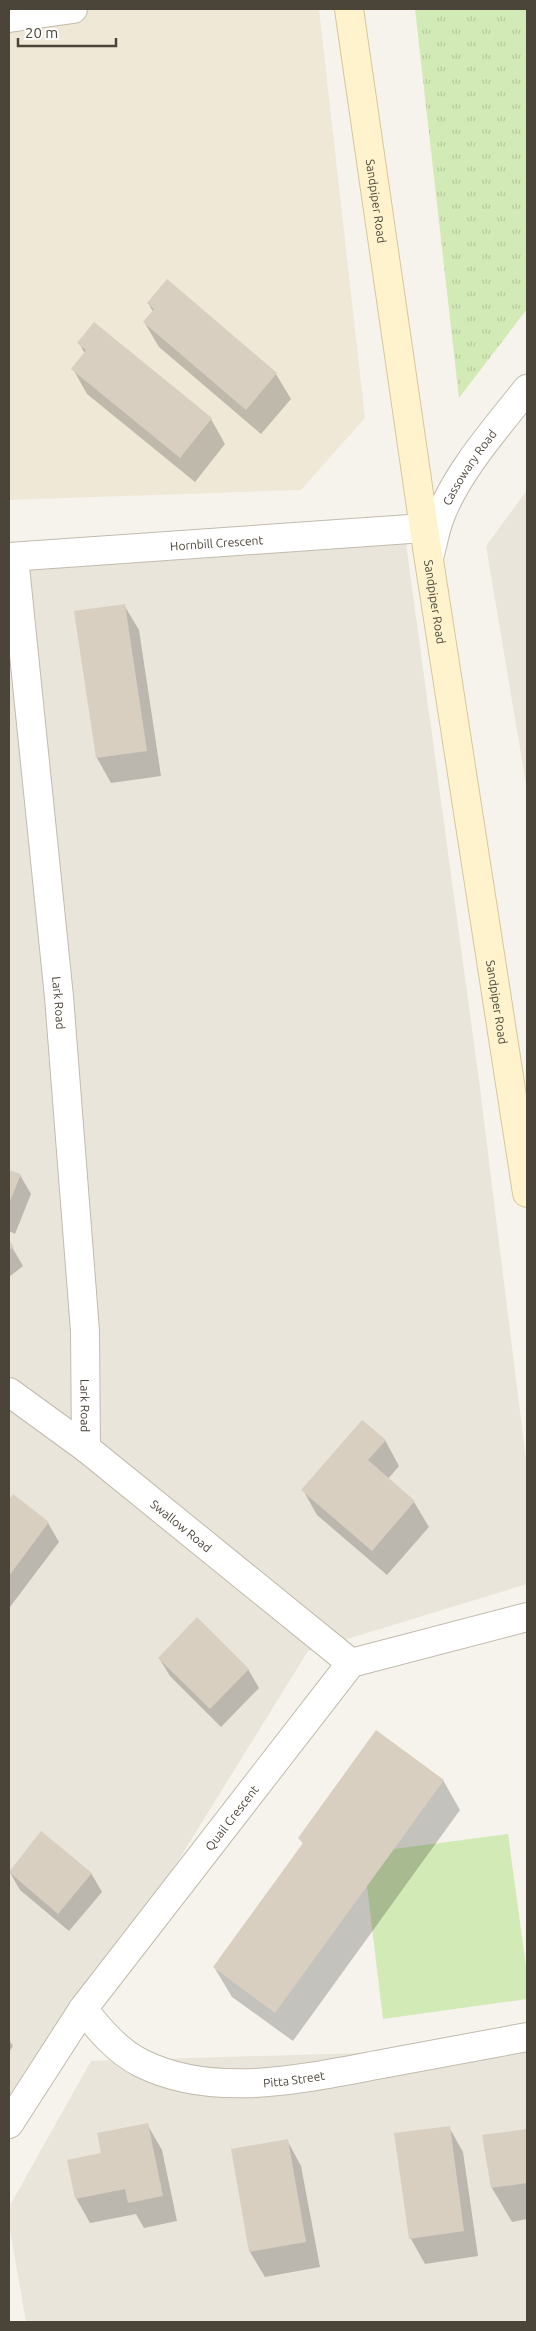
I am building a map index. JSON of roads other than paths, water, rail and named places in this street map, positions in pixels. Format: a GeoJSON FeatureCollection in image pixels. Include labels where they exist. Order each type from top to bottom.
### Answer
{"type":"FeatureCollection","features":[{"type":"Feature","properties":{"kind":"street"},"geometry":{"type":"LineString","coordinates":[[9,18],[74,9]]}},
{"type":"Feature","properties":{"kind":"street","name":"Sandpiper Road"},"geometry":{"type":"LineString","coordinates":[[349,9],[424,528],[527,1193]]}},
{"type":"Feature","properties":{"kind":"street","name":"Cassowary Road"},"geometry":{"type":"LineString","coordinates":[[429,555],[439,519],[472,460],[527,389]]}},
{"type":"Feature","properties":{"kind":"street","name":"Hornbill Crescent"},"geometry":{"type":"LineString","coordinates":[[11,557],[424,528]]}},
{"type":"Feature","properties":{"kind":"street","name":"Lark Road"},"geometry":{"type":"LineString","coordinates":[[11,557],[59,997],[85,1331],[86,1448]]}},
{"type":"Feature","properties":{"kind":"street","name":"Swallow Road"},"geometry":{"type":"LineString","coordinates":[[9,1392],[86,1448],[352,1663]]}},
{"type":"Feature","properties":{"kind":"street"},"geometry":{"type":"LineString","coordinates":[[352,1663],[527,1617]]}},
{"type":"Feature","properties":{"kind":"street","name":"Quail Crescent"},"geometry":{"type":"LineString","coordinates":[[9,2124],[83,2009],[352,1663]]}},
{"type":"Feature","properties":{"kind":"street","name":"Pitta Street"},"geometry":{"type":"LineString","coordinates":[[83,2009],[108,2038],[140,2062],[165,2072],[197,2080],[241,2083],[294,2080],[527,2037]]}}]}
